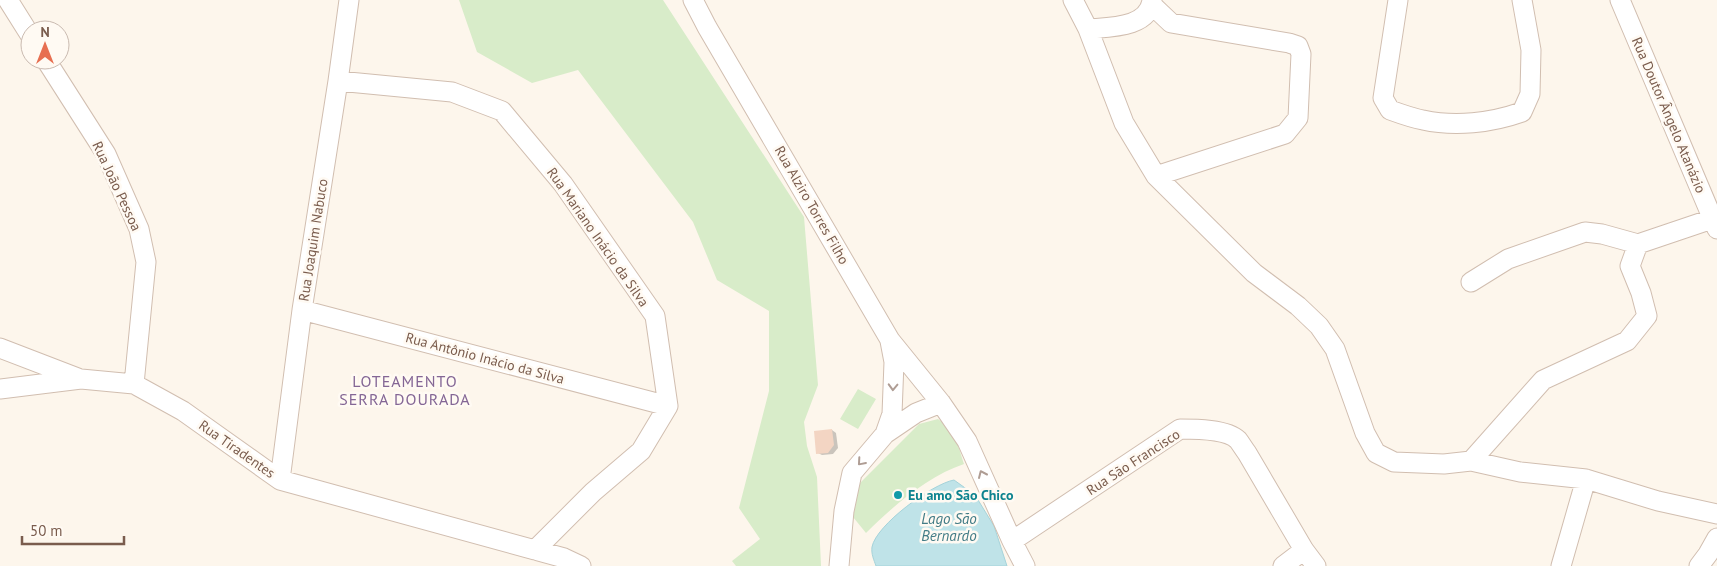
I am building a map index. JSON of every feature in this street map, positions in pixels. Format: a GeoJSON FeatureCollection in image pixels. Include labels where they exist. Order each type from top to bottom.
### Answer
{"type":"FeatureCollection","features":[{"type":"Feature","properties":{"kind":"street"},"geometry":{"type":"LineString","coordinates":[[8,0],[21,20]]}},
{"type":"Feature","properties":{"kind":"street","name":"Rua Joaquim Nabuco"},"geometry":{"type":"LineString","coordinates":[[280,480],[302,310],[349,0]]}},
{"type":"Feature","properties":{"kind":"street","name":"Rua Alziro Torres Filho"},"geometry":{"type":"LineString","coordinates":[[693,0],[890,340],[941,403],[967,441],[1025,566]]}},
{"type":"Feature","properties":{"kind":"street"},"geometry":{"type":"LineString","coordinates":[[1073,0],[1088,29],[1124,123],[1156,176],[1254,273],[1298,306],[1319,326],[1335,349],[1365,433],[1376,452],[1394,462],[1444,464],[1471,461],[1520,472],[1586,479],[1658,501],[1717,514]]}},
{"type":"Feature","properties":{"kind":"street"},"geometry":{"type":"LineString","coordinates":[[1398,0],[1383,98],[1390,110],[1422,120],[1451,124],[1508,117],[1522,112],[1530,94],[1531,50],[1522,0]]}},
{"type":"Feature","properties":{"kind":"street","name":"Rua Doutor Ângelo Atanázio"},"geometry":{"type":"LineString","coordinates":[[1620,0],[1714,224]]}},
{"type":"Feature","properties":{"kind":"street"},"geometry":{"type":"LineString","coordinates":[[1088,29],[1119,26],[1140,20],[1152,3],[1171,23],[1289,42],[1298,46],[1301,54],[1298,118],[1285,134],[1156,176]]}},
{"type":"Feature","properties":{"kind":"street","name":"Rua João Pessoa"},"geometry":{"type":"LineString","coordinates":[[52,70],[106,154],[139,229],[146,262],[134,384]]}},
{"type":"Feature","properties":{"kind":"street","name":"Rua Mariano Inácio da Silva"},"geometry":{"type":"LineString","coordinates":[[338,81],[452,92],[502,111],[563,184],[654,316],[668,406]]}},
{"type":"Feature","properties":{"kind":"street"},"geometry":{"type":"LineString","coordinates":[[1471,282],[1508,259],[1585,232],[1602,234],[1638,244],[1714,224]]}},
{"type":"Feature","properties":{"kind":"street"},"geometry":{"type":"LineString","coordinates":[[1471,461],[1543,380],[1627,341],[1647,316],[1641,293],[1630,266],[1638,244]]}},
{"type":"Feature","properties":{"kind":"street","name":"Rua Antônio Inácio da Silva"},"geometry":{"type":"LineString","coordinates":[[302,310],[668,406]]}},
{"type":"Feature","properties":{"kind":"street"},"geometry":{"type":"LineString","coordinates":[[885,434],[892,414],[894,362],[890,340]]}},
{"type":"Feature","properties":{"kind":"street"},"geometry":{"type":"LineString","coordinates":[[0,348],[81,379]]}},
{"type":"Feature","properties":{"kind":"street","name":"Rua Tiradentes"},"geometry":{"type":"LineString","coordinates":[[0,390],[81,379],[134,384],[183,411],[280,480],[535,550],[572,562]]}},
{"type":"Feature","properties":{"kind":"street"},"geometry":{"type":"LineString","coordinates":[[839,566],[844,511],[852,473],[885,434],[916,413],[941,403]]}},
{"type":"Feature","properties":{"kind":"street"},"geometry":{"type":"LineString","coordinates":[[535,550],[593,492],[642,451],[668,406]]}},
{"type":"Feature","properties":{"kind":"street","name":"Rua São Francisco"},"geometry":{"type":"LineString","coordinates":[[1012,541],[1180,429],[1198,429],[1222,433],[1237,439],[1304,550],[1316,566]]}},
{"type":"Feature","properties":{"kind":"street"},"geometry":{"type":"LineString","coordinates":[[1561,566],[1586,479]]}},
{"type":"Feature","properties":{"kind":"street"},"geometry":{"type":"LineString","coordinates":[[1699,566],[1717,538]]}},
{"type":"Feature","properties":{"kind":"street"},"geometry":{"type":"LineString","coordinates":[[1283,566],[1304,550]]}},
{"type":"Feature","properties":{"kind":"green space"},"geometry":{"type":"Polygon","coordinates":[[[459,0],[663,0],[804,217],[818,385],[804,422],[807,446],[817,477],[821,566],[736,566],[732,561],[760,539],[739,508],[769,391],[769,311],[717,280],[693,222],[578,70],[532,83],[477,52],[459,0]]]}},
{"type":"Feature","properties":{"kind":"green space"},"geometry":{"type":"Polygon","coordinates":[[[858,389],[876,399],[858,429],[840,419],[858,389]]]}},
{"type":"Feature","properties":{"kind":"green space"},"geometry":{"type":"Polygon","coordinates":[[[938,419],[953,434],[964,464],[924,484],[866,533],[853,517],[860,483],[919,424],[938,419]]]}},
{"type":"Feature","properties":{"kind":"water","name":"Lago São Bernardo"},"geometry":{"type":"Polygon","coordinates":[[[954,480],[975,495],[994,526],[1007,566],[876,566],[872,555],[872,547],[883,528],[919,497],[944,483],[954,480]]]}},
{"type":"Feature","properties":{"kind":"building"},"geometry":{"type":"Polygon","coordinates":[[[832,429],[834,445],[828,453],[816,454],[814,431],[832,429]]]}},
{"type":"Feature","properties":{"kind":"place","name":"Eu amo São Chico"},"geometry":{"type":"Point","coordinates":[898,495]}},
{"type":"Feature","properties":{"kind":"district","name":"LOTEAMENTO SERRA DOURADA"},"geometry":{"type":"Point","coordinates":[405,390]}}]}
